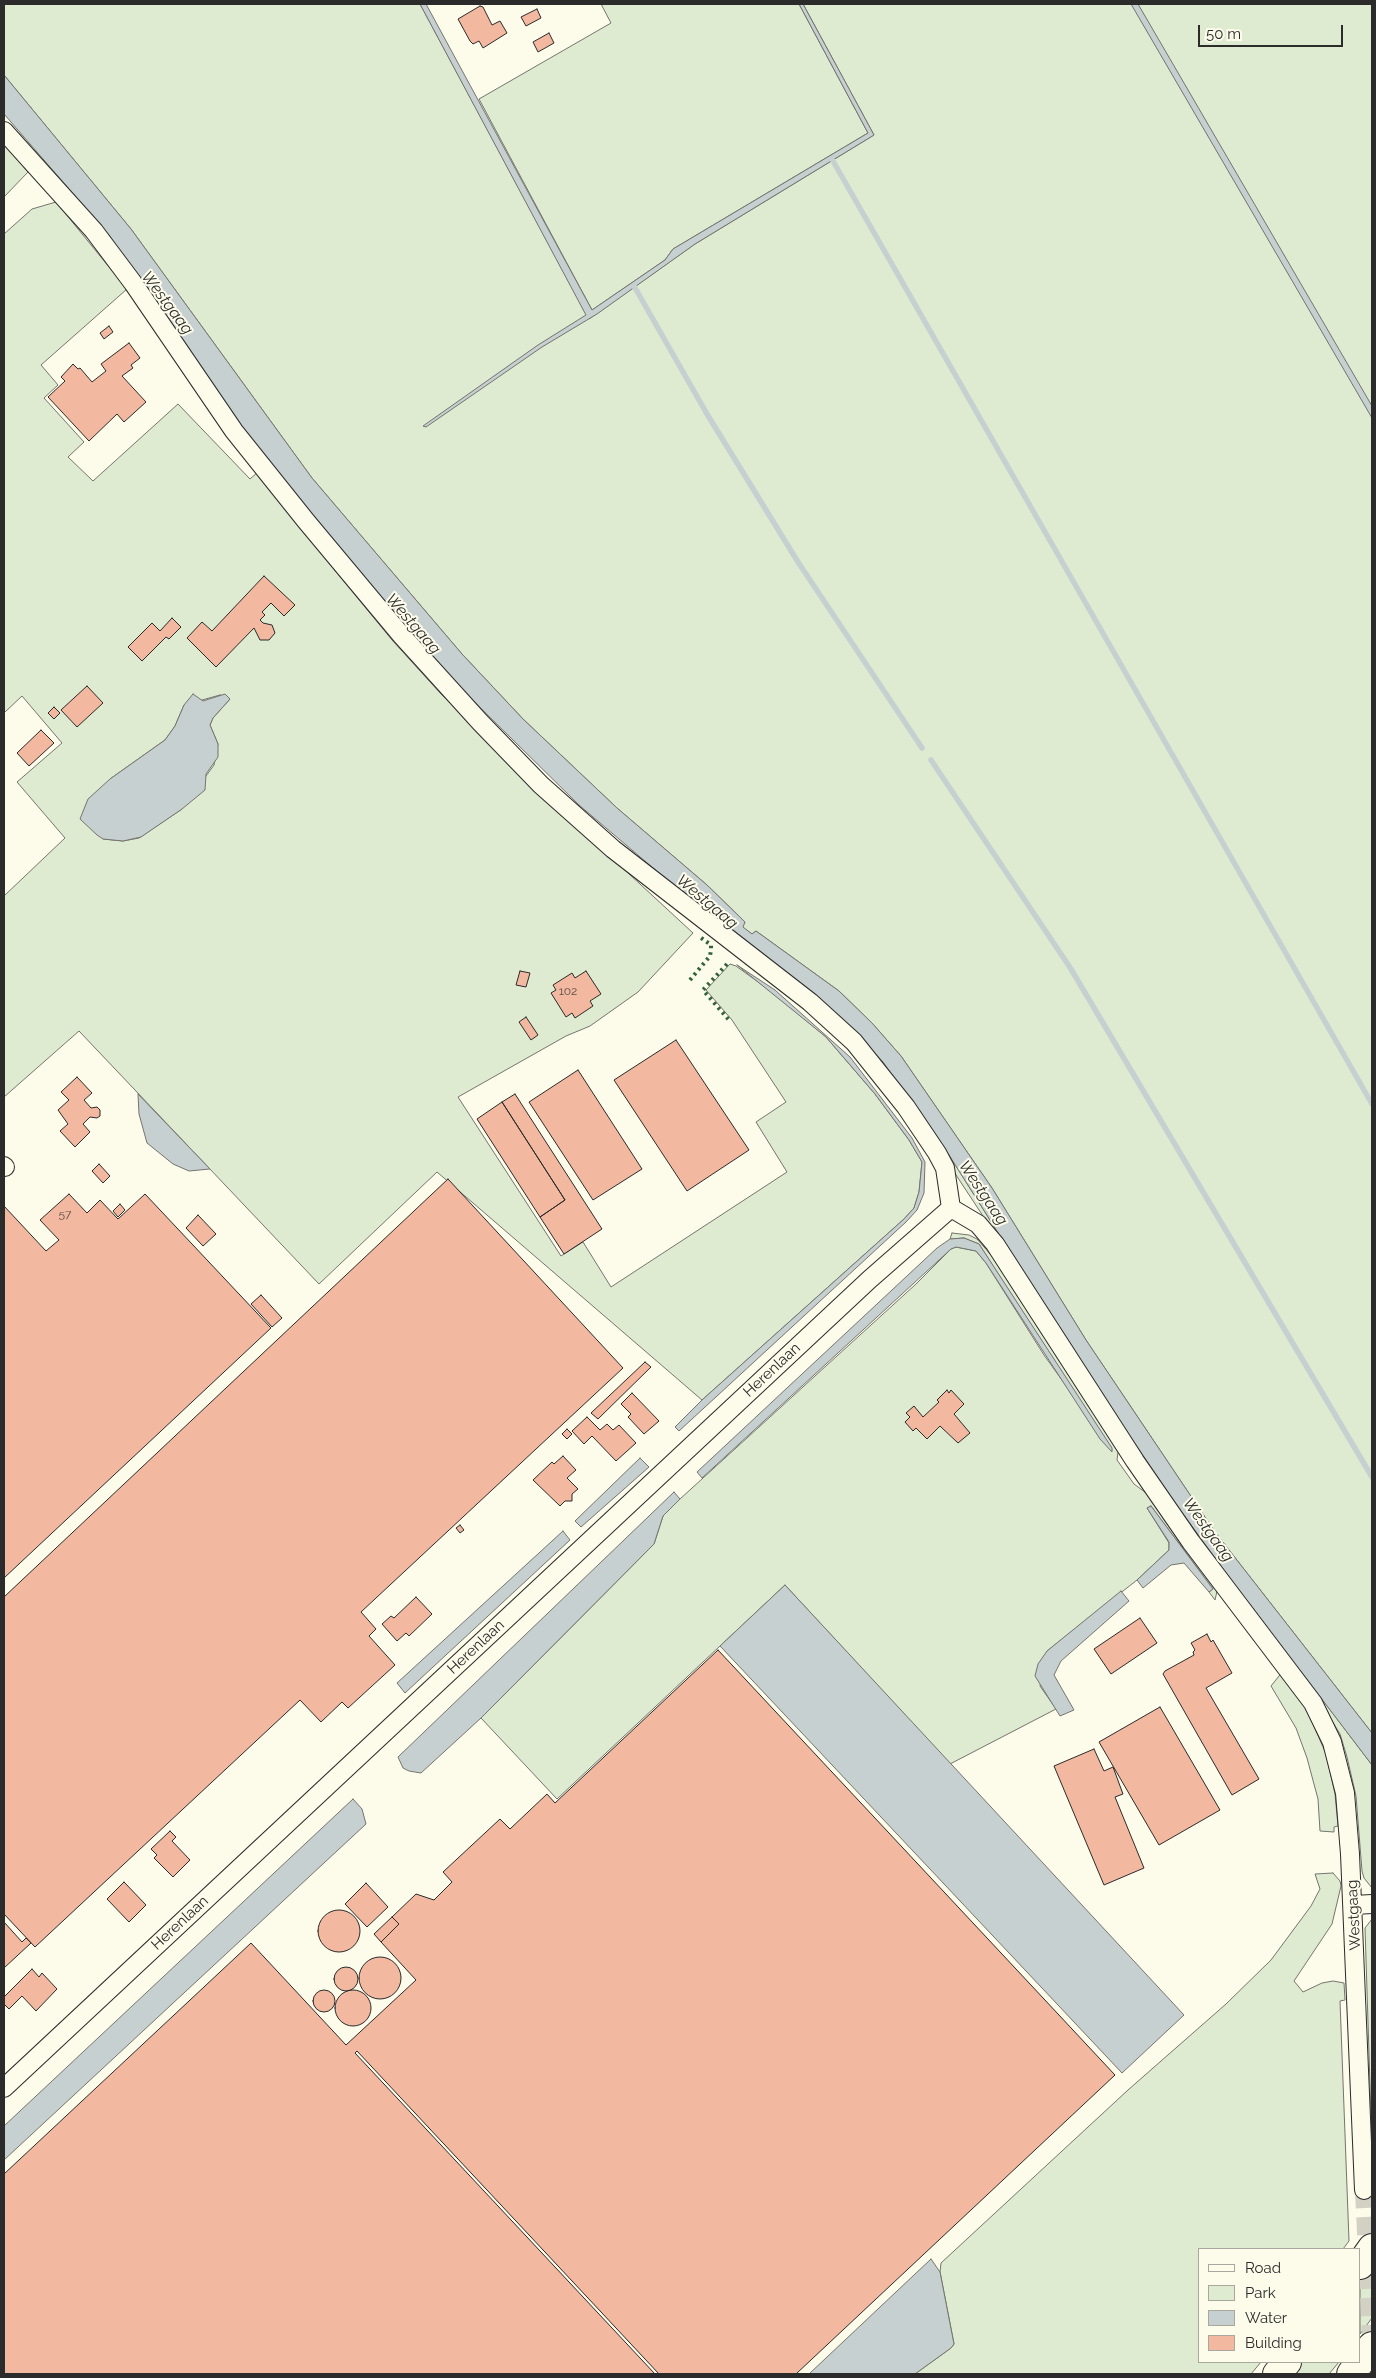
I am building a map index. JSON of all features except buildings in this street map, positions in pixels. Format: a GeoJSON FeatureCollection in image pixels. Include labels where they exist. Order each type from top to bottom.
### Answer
{"type":"FeatureCollection","features":[{"type":"Feature","properties":{"kind":"highway"},"geometry":{"type":"LineString","coordinates":[[1361,2264],[1372,2248]]}},
{"type":"Feature","properties":{"kind":"highway"},"geometry":{"type":"LineString","coordinates":[[1361,2361],[1372,2346]]}},
{"type":"Feature","properties":{"kind":"highway"},"geometry":{"type":"LineString","coordinates":[[1277,2374],[1286,2363]]}},
{"type":"Feature","properties":{"kind":"highway"},"geometry":{"type":"LineString","coordinates":[[1351,2374],[1359,2363]]}},
{"type":"Feature","properties":{"kind":"street"},"geometry":{"type":"LineString","coordinates":[[4,130],[94,231],[133,283],[234,431],[276,484],[402,636],[480,722],[541,785],[613,849],[810,1002],[854,1042],[906,1107],[937,1154],[945,1168],[951,1208]]}},
{"type":"Feature","properties":{"kind":"street","name":"Westgaag"},"geometry":{"type":"LineString","coordinates":[[951,1208],[978,1224],[995,1244],[1135,1461],[1197,1550],[1312,1703],[1332,1742],[1345,1793],[1354,1905],[1364,2190]]}},
{"type":"Feature","properties":{"kind":"street","name":"Herenlaan"},"geometry":{"type":"LineString","coordinates":[[4,2088],[870,1279],[951,1208]]}},
{"type":"Feature","properties":{"kind":"street"},"geometry":{"type":"LineString","coordinates":[[1354,1905],[1372,1904]]}},
{"type":"Feature","properties":{"kind":"green space"},"geometry":{"type":"Polygon","coordinates":[[[4,4],[420,4],[589,319],[695,244],[874,135],[803,4],[1372,4],[1372,1733],[1215,1532],[1086,1340],[992,1188],[901,1056],[872,1023],[839,991],[756,931],[752,934],[742,927],[745,922],[707,885],[617,808],[523,719],[462,654],[312,478],[131,229],[4,75],[4,4]]]}},
{"type":"Feature","properties":{"kind":"green space"},"geometry":{"type":"Polygon","coordinates":[[[601,4],[799,4],[868,133],[673,249],[665,260],[592,310],[479,99],[611,23],[601,4]]]}},
{"type":"Feature","properties":{"kind":"green space"},"geometry":{"type":"Polygon","coordinates":[[[4,142],[28,172],[4,197],[4,142]]]}},
{"type":"Feature","properties":{"kind":"green space"},"geometry":{"type":"Polygon","coordinates":[[[56,202],[127,289],[41,365],[58,385],[44,398],[84,442],[68,457],[93,481],[178,404],[250,479],[258,472],[297,524],[392,640],[441,694],[523,776],[693,933],[638,992],[590,1026],[566,1036],[458,1097],[561,1256],[583,1242],[611,1287],[787,1172],[756,1122],[786,1102],[732,1020],[706,990],[730,964],[736,966],[772,992],[826,1037],[875,1094],[909,1140],[922,1162],[919,1192],[914,1208],[904,1219],[702,1400],[437,1172],[319,1284],[79,1031],[4,1097],[4,896],[65,838],[17,782],[62,743],[22,696],[4,713],[4,234],[32,209],[56,202]],[[220,695],[184,705],[175,726],[165,740],[110,779],[103,839],[123,841],[139,838],[182,809],[214,765],[218,744],[210,725],[213,718],[230,699],[220,695]]]}},
{"type":"Feature","properties":{"kind":"green space"},"geometry":{"type":"Polygon","coordinates":[[[744,941],[804,986],[844,1020],[883,1062],[949,1155],[1070,1347],[1175,1503],[1372,1765],[1372,1888],[1364,1878],[1362,1871],[1356,1796],[1347,1757],[1340,1734],[1320,1701],[1198,1543],[910,1105],[744,941]]]}},
{"type":"Feature","properties":{"kind":"green space"},"geometry":{"type":"Polygon","coordinates":[[[952,1233],[969,1235],[977,1239],[991,1255],[993,1254],[1119,1445],[1117,1460],[1134,1484],[1157,1501],[1218,1587],[1215,1600],[1209,1592],[1213,1589],[1151,1506],[1147,1508],[1169,1543],[1169,1550],[1137,1580],[1047,1651],[1040,1686],[1056,1709],[950,1764],[785,1585],[557,1799],[481,1718],[654,1544],[663,1516],[680,1499],[916,1284],[951,1249],[956,1247],[976,1251],[986,1263],[1044,1355],[1112,1450],[979,1244],[964,1238],[950,1239],[952,1233]]]}},
{"type":"Feature","properties":{"kind":"green space"},"geometry":{"type":"Polygon","coordinates":[[[1283,1671],[1307,1710],[1326,1754],[1335,1794],[1338,1826],[1334,1827],[1334,1832],[1320,1831],[1318,1799],[1307,1758],[1296,1728],[1271,1686],[1283,1671]]]}},
{"type":"Feature","properties":{"kind":"green space"},"geometry":{"type":"Polygon","coordinates":[[[1333,1873],[1340,1881],[1341,1886],[1332,1924],[1294,1981],[1303,1992],[1322,1983],[1333,1981],[1344,1983],[1345,2000],[1340,2001],[1349,2241],[1344,2248],[1198,2248],[1198,2363],[1260,2363],[1251,2374],[915,2374],[954,2344],[940,2272],[941,2263],[1128,2090],[1226,2004],[1271,1960],[1311,1906],[1320,1889],[1315,1874],[1333,1873]]]}},
{"type":"Feature","properties":{"kind":"green space"},"geometry":{"type":"Polygon","coordinates":[[[1372,1919],[1372,2148],[1365,1928],[1372,1919]]]}},
{"type":"Feature","properties":{"kind":"green space"},"geometry":{"type":"Polygon","coordinates":[[[1372,2263],[1372,2318],[1361,2333],[1361,2279],[1372,2263]]]}},
{"type":"Feature","properties":{"kind":"green space"},"geometry":{"type":"Polygon","coordinates":[[[1296,2363],[1338,2363],[1329,2374],[1287,2374],[1296,2363]]]}},
{"type":"Feature","properties":{"kind":"water"},"geometry":{"type":"Polygon","coordinates":[[[420,4],[426,4],[592,310],[665,260],[673,249],[868,133],[799,4],[803,4],[874,135],[695,244],[597,314],[542,347],[426,427],[423,426],[538,345],[586,315],[420,4]]]}},
{"type":"Feature","properties":{"kind":"water"},"geometry":{"type":"Polygon","coordinates":[[[1131,4],[1138,4],[1372,406],[1372,418],[1131,4]]]}},
{"type":"Feature","properties":{"kind":"water"},"geometry":{"type":"Polygon","coordinates":[[[4,75],[131,229],[312,478],[462,654],[523,719],[617,808],[707,885],[745,922],[743,927],[752,934],[756,931],[839,991],[872,1023],[901,1056],[992,1188],[1086,1340],[1215,1532],[1372,1733],[1372,1765],[1175,1503],[1070,1347],[949,1155],[883,1062],[844,1020],[804,986],[686,896],[579,805],[447,675],[383,603],[248,439],[166,322],[109,235],[4,114],[4,75]]]}},
{"type":"Feature","properties":{"kind":"water"},"geometry":{"type":"Polygon","coordinates":[[[193,694],[203,701],[225,694],[230,699],[213,718],[210,725],[218,744],[218,757],[206,774],[205,790],[182,809],[141,837],[123,841],[103,839],[80,819],[88,799],[110,779],[165,740],[175,726],[184,705],[193,694]]]}},
{"type":"Feature","properties":{"kind":"water"},"geometry":{"type":"Polygon","coordinates":[[[737,965],[775,990],[850,1057],[912,1138],[925,1162],[924,1193],[917,1210],[906,1222],[679,1431],[675,1427],[702,1400],[904,1219],[914,1208],[919,1192],[922,1162],[909,1140],[875,1094],[826,1037],[737,965]]]}},
{"type":"Feature","properties":{"kind":"water"},"geometry":{"type":"Polygon","coordinates":[[[138,1094],[210,1169],[189,1171],[173,1164],[147,1143],[139,1114],[138,1094]]]}},
{"type":"Feature","properties":{"kind":"water"},"geometry":{"type":"Polygon","coordinates":[[[964,1238],[979,1244],[1112,1448],[1112,1452],[1100,1439],[986,1263],[976,1251],[956,1247],[951,1249],[702,1478],[697,1472],[937,1248],[950,1239],[964,1238]]]}},
{"type":"Feature","properties":{"kind":"water"},"geometry":{"type":"Polygon","coordinates":[[[640,1458],[649,1467],[581,1527],[575,1521],[640,1458]]]}},
{"type":"Feature","properties":{"kind":"water"},"geometry":{"type":"Polygon","coordinates":[[[674,1492],[680,1499],[663,1516],[654,1544],[481,1718],[421,1773],[403,1768],[398,1757],[674,1492]]]}},
{"type":"Feature","properties":{"kind":"water"},"geometry":{"type":"Polygon","coordinates":[[[1151,1506],[1213,1589],[1209,1592],[1184,1563],[1171,1565],[1143,1588],[1137,1580],[1169,1550],[1169,1542],[1147,1508],[1151,1506]]]}},
{"type":"Feature","properties":{"kind":"water"},"geometry":{"type":"Polygon","coordinates":[[[563,1531],[570,1540],[405,1693],[397,1683],[563,1531]]]}},
{"type":"Feature","properties":{"kind":"water"},"geometry":{"type":"Polygon","coordinates":[[[785,1585],[1184,2015],[1122,2073],[720,1646],[785,1585]]]}},
{"type":"Feature","properties":{"kind":"water"},"geometry":{"type":"Polygon","coordinates":[[[1121,1591],[1129,1601],[1061,1661],[1054,1675],[1074,1710],[1060,1716],[1035,1676],[1038,1664],[1047,1651],[1121,1591]]]}},
{"type":"Feature","properties":{"kind":"water"},"geometry":{"type":"Polygon","coordinates":[[[353,1799],[362,1809],[366,1824],[4,2160],[4,2126],[353,1799]]]}},
{"type":"Feature","properties":{"kind":"water"},"geometry":{"type":"Polygon","coordinates":[[[931,2259],[940,2272],[954,2344],[951,2348],[915,2374],[809,2374],[931,2259]]]}},
{"type":"Feature","properties":{"kind":"waterway"},"geometry":{"type":"LineString","coordinates":[[833,161],[1372,1104]]}},
{"type":"Feature","properties":{"kind":"waterway"},"geometry":{"type":"LineString","coordinates":[[634,286],[707,414],[798,562],[922,748]]}},
{"type":"Feature","properties":{"kind":"waterway"},"geometry":{"type":"LineString","coordinates":[[931,760],[1071,969],[1372,1477]]}},
{"type":"Feature","properties":{"kind":"tunnel"},"geometry":{"type":"LineString","coordinates":[[1364,2190],[1372,2357]]}},
{"type":"Feature","properties":{"kind":"hedge"},"geometry":{"type":"LineString","coordinates":[[690,980],[710,956],[711,945],[700,937]]}},
{"type":"Feature","properties":{"kind":"hedge"},"geometry":{"type":"LineString","coordinates":[[727,964],[703,990],[729,1020]]}}]}
